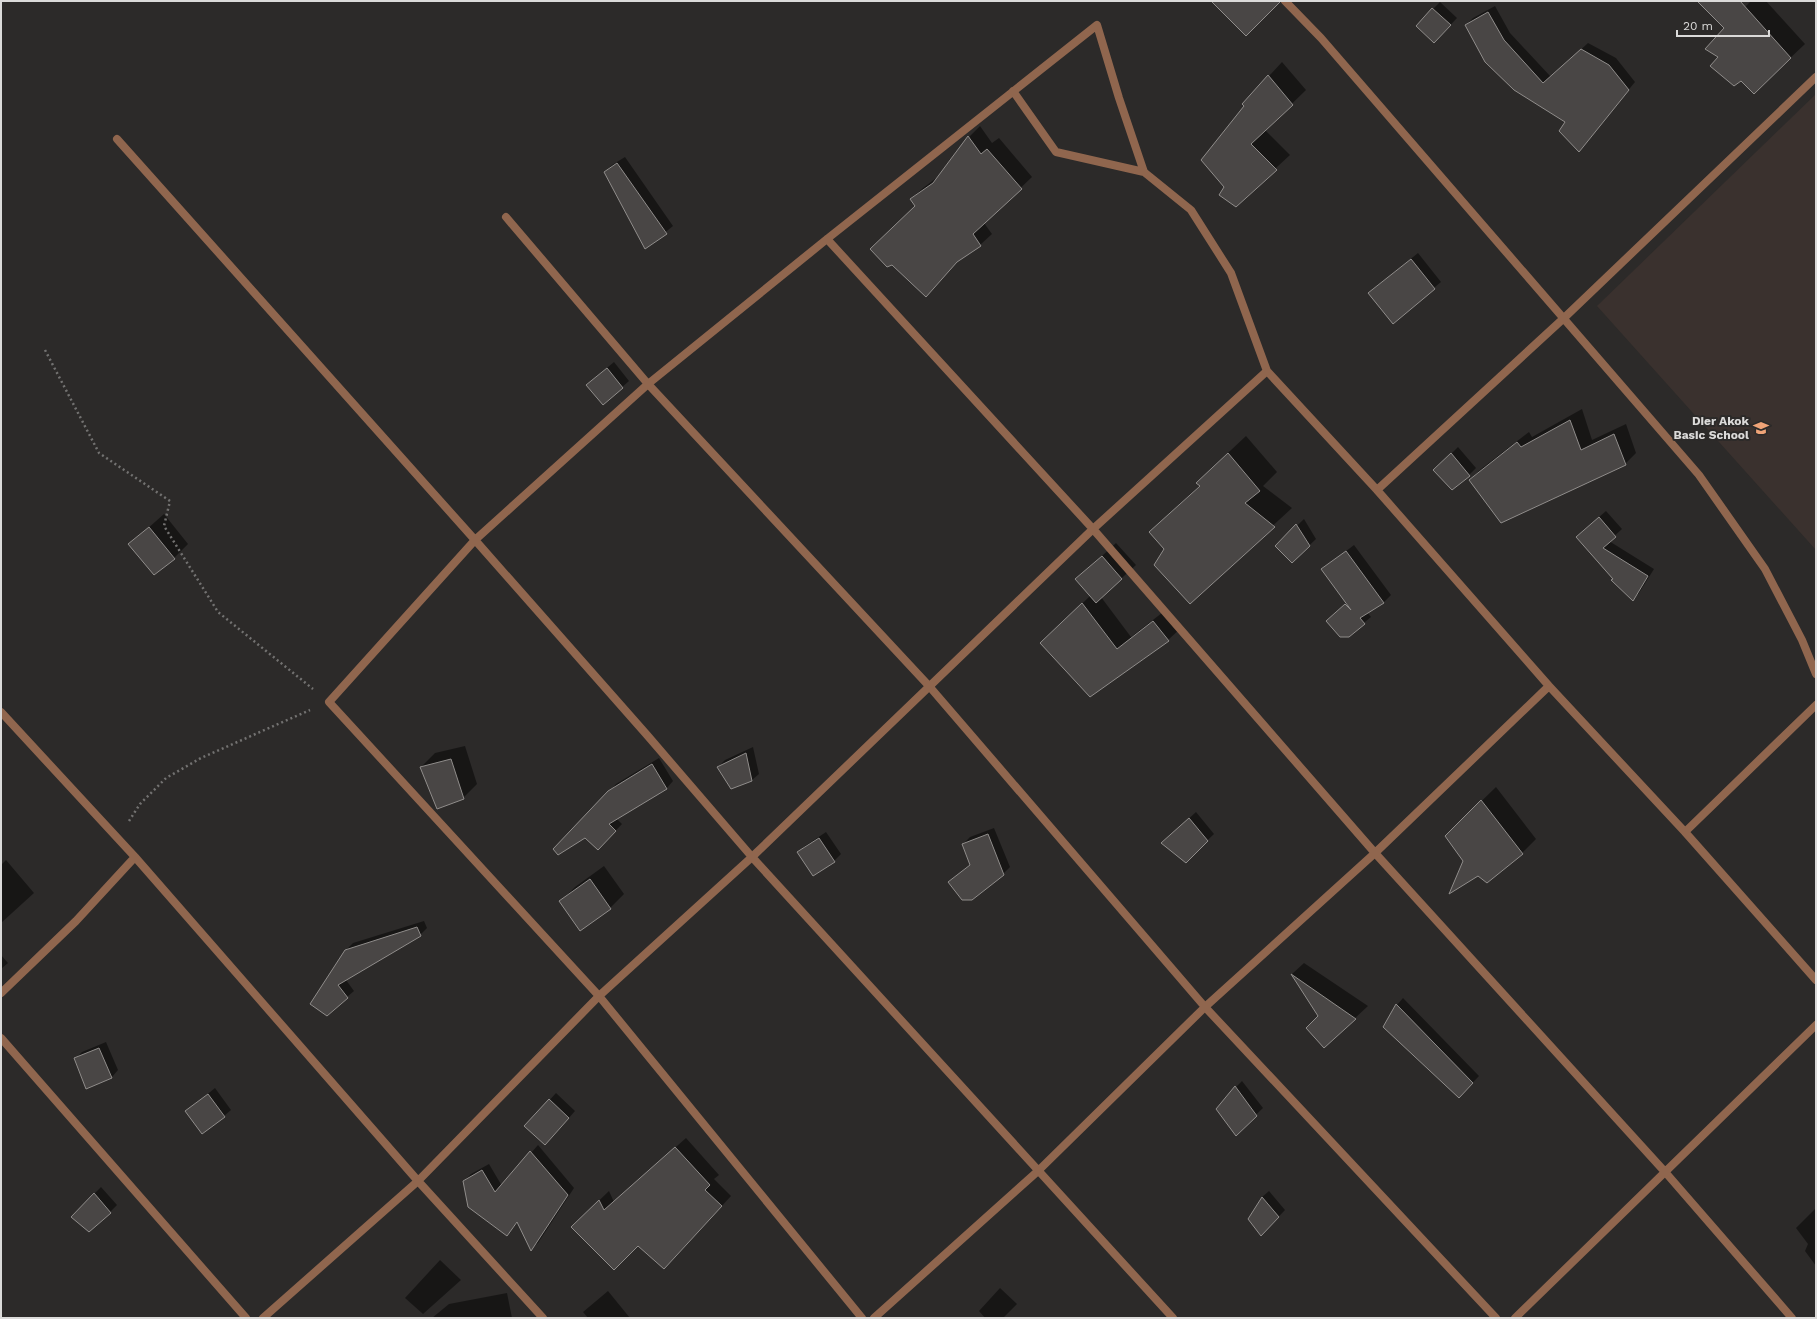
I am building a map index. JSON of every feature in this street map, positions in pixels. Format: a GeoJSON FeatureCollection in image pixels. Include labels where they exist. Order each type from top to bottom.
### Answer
{"type":"FeatureCollection","features":[{"type":"Feature","properties":{"kind":"street"},"geometry":{"type":"LineString","coordinates":[[1285,1],[1321,38],[1699,475],[1765,569],[1802,640],[1816,674]]}},
{"type":"Feature","properties":{"kind":"street"},"geometry":{"type":"LineString","coordinates":[[862,1318],[599,996],[329,702],[474,540],[648,384],[1013,90],[1097,25],[1118,98],[1144,172]]}},
{"type":"Feature","properties":{"kind":"street"},"geometry":{"type":"LineString","coordinates":[[1377,490],[1564,318],[1816,77]]}},
{"type":"Feature","properties":{"kind":"street"},"geometry":{"type":"LineString","coordinates":[[1013,90],[1056,152],[1144,172],[1191,210],[1231,273],[1267,371],[1377,490],[1549,686],[1685,832],[1816,980]]}},
{"type":"Feature","properties":{"kind":"street"},"geometry":{"type":"LineString","coordinates":[[117,139],[647,735],[752,857],[1174,1318]]}},
{"type":"Feature","properties":{"kind":"street"},"geometry":{"type":"LineString","coordinates":[[506,218],[648,384],[929,686],[1205,1007],[1496,1318]]}},
{"type":"Feature","properties":{"kind":"street"},"geometry":{"type":"LineString","coordinates":[[827,239],[1093,529],[1375,853],[1666,1173],[1792,1318]]}},
{"type":"Feature","properties":{"kind":"street"},"geometry":{"type":"LineString","coordinates":[[263,1318],[418,1181],[599,996],[752,857],[1093,529],[1267,371]]}},
{"type":"Feature","properties":{"kind":"street"},"geometry":{"type":"LineString","coordinates":[[874,1318],[1038,1171],[1205,1007],[1375,853],[1549,686]]}},
{"type":"Feature","properties":{"kind":"street"},"geometry":{"type":"LineString","coordinates":[[1685,832],[1816,705]]}},
{"type":"Feature","properties":{"kind":"street"},"geometry":{"type":"LineString","coordinates":[[1,712],[135,857],[418,1181],[543,1318]]}},
{"type":"Feature","properties":{"kind":"street"},"geometry":{"type":"LineString","coordinates":[[1,993],[76,921],[135,857]]}},
{"type":"Feature","properties":{"kind":"street"},"geometry":{"type":"LineString","coordinates":[[1515,1318],[1666,1173],[1816,1025]]}},
{"type":"Feature","properties":{"kind":"street"},"geometry":{"type":"LineString","coordinates":[[1,1038],[246,1318]]}},
{"type":"Feature","properties":{"kind":"path"},"geometry":{"type":"LineString","coordinates":[[45,350],[99,453],[170,501],[164,526],[218,612],[329,702],[201,758],[166,778],[140,804],[118,838]]}},
{"type":"Feature","properties":{"kind":"shaded area","name":"Dier Akok Basic School"},"geometry":{"type":"Polygon","coordinates":[[[1816,94],[1816,550],[1597,306],[1816,94]]]}},
{"type":"Feature","properties":{"kind":"building"},"geometry":{"type":"Polygon","coordinates":[[[1211,1],[1280,1],[1280,2],[1246,36],[1211,1]]]}},
{"type":"Feature","properties":{"kind":"building"},"geometry":{"type":"Polygon","coordinates":[[[1697,1],[1740,1],[1791,58],[1754,94],[1741,81],[1734,86],[1710,66],[1718,57],[1705,49],[1724,28],[1697,1]]]}},
{"type":"Feature","properties":{"kind":"building"},"geometry":{"type":"Polygon","coordinates":[[[1432,8],[1451,25],[1434,43],[1416,26],[1432,8]]]}},
{"type":"Feature","properties":{"kind":"building"},"geometry":{"type":"Polygon","coordinates":[[[1488,12],[1504,40],[1543,83],[1581,49],[1609,65],[1629,90],[1579,152],[1559,131],[1565,122],[1514,90],[1485,62],[1465,25],[1488,12]]]}},
{"type":"Feature","properties":{"kind":"building"},"geometry":{"type":"Polygon","coordinates":[[[1268,75],[1293,105],[1251,144],[1277,170],[1236,207],[1219,195],[1224,187],[1201,160],[1244,106],[1242,104],[1268,75]]]}},
{"type":"Feature","properties":{"kind":"building"},"geometry":{"type":"Polygon","coordinates":[[[968,136],[981,154],[987,149],[1022,189],[973,234],[981,246],[957,262],[926,297],[892,265],[887,267],[870,249],[915,206],[910,199],[933,183],[968,136]]]}},
{"type":"Feature","properties":{"kind":"building"},"geometry":{"type":"Polygon","coordinates":[[[617,163],[667,234],[645,249],[604,172],[617,163]]]}},
{"type":"Feature","properties":{"kind":"building"},"geometry":{"type":"Polygon","coordinates":[[[1411,259],[1435,289],[1393,324],[1368,293],[1411,259]]]}},
{"type":"Feature","properties":{"kind":"building"},"geometry":{"type":"Polygon","coordinates":[[[607,368],[623,388],[603,405],[586,385],[607,368]]]}},
{"type":"Feature","properties":{"kind":"building"},"geometry":{"type":"Polygon","coordinates":[[[1570,420],[1581,450],[1614,434],[1626,465],[1501,523],[1469,480],[1517,442],[1521,447],[1570,420]]]}},
{"type":"Feature","properties":{"kind":"building"},"geometry":{"type":"Polygon","coordinates":[[[1228,453],[1260,491],[1245,503],[1275,527],[1190,604],[1154,565],[1164,549],[1149,532],[1200,486],[1196,483],[1228,453]]]}},
{"type":"Feature","properties":{"kind":"building"},"geometry":{"type":"Polygon","coordinates":[[[1451,453],[1470,476],[1452,490],[1433,470],[1451,453]]]}},
{"type":"Feature","properties":{"kind":"building"},"geometry":{"type":"Polygon","coordinates":[[[1599,517],[1616,537],[1603,548],[1648,576],[1633,601],[1611,580],[1613,579],[1576,537],[1599,517]]]}},
{"type":"Feature","properties":{"kind":"building"},"geometry":{"type":"Polygon","coordinates":[[[1296,524],[1310,546],[1292,563],[1275,546],[1296,524]]]}},
{"type":"Feature","properties":{"kind":"building"},"geometry":{"type":"Polygon","coordinates":[[[149,527],[175,559],[154,575],[128,544],[149,527]]]}},
{"type":"Feature","properties":{"kind":"building"},"geometry":{"type":"Polygon","coordinates":[[[1346,551],[1384,603],[1360,618],[1365,624],[1349,637],[1340,637],[1326,621],[1345,604],[1351,610],[1321,569],[1346,551]]]}},
{"type":"Feature","properties":{"kind":"building"},"geometry":{"type":"Polygon","coordinates":[[[1102,556],[1122,579],[1096,603],[1075,579],[1102,556]]]}},
{"type":"Feature","properties":{"kind":"building"},"geometry":{"type":"Polygon","coordinates":[[[1082,603],[1117,649],[1153,621],[1169,641],[1090,697],[1040,643],[1082,603]]]}},
{"type":"Feature","properties":{"kind":"building"},"geometry":{"type":"Polygon","coordinates":[[[746,753],[752,781],[731,789],[717,767],[746,753]]]}},
{"type":"Feature","properties":{"kind":"building"},"geometry":{"type":"Polygon","coordinates":[[[451,759],[464,799],[437,809],[420,767],[451,759]]]}},
{"type":"Feature","properties":{"kind":"building"},"geometry":{"type":"Polygon","coordinates":[[[652,764],[667,789],[609,824],[616,831],[598,850],[585,838],[558,855],[553,849],[608,791],[652,764]]]}},
{"type":"Feature","properties":{"kind":"building"},"geometry":{"type":"Polygon","coordinates":[[[1481,800],[1523,854],[1487,883],[1478,876],[1449,894],[1463,861],[1445,836],[1481,800]]]}},
{"type":"Feature","properties":{"kind":"building"},"geometry":{"type":"Polygon","coordinates":[[[1189,818],[1208,841],[1186,863],[1161,843],[1189,818]]]}},
{"type":"Feature","properties":{"kind":"building"},"geometry":{"type":"Polygon","coordinates":[[[988,834],[1004,875],[972,900],[962,900],[948,882],[970,865],[962,844],[988,834]]]}},
{"type":"Feature","properties":{"kind":"building"},"geometry":{"type":"Polygon","coordinates":[[[819,838],[835,862],[813,876],[797,852],[819,838]]]}},
{"type":"Feature","properties":{"kind":"building"},"geometry":{"type":"Polygon","coordinates":[[[590,879],[611,909],[580,931],[559,901],[590,879]]]}},
{"type":"Feature","properties":{"kind":"building"},"geometry":{"type":"Polygon","coordinates":[[[417,927],[421,936],[338,985],[348,998],[327,1016],[310,1004],[345,950],[417,927]]]}},
{"type":"Feature","properties":{"kind":"building"},"geometry":{"type":"Polygon","coordinates":[[[1291,974],[1356,1019],[1324,1048],[1306,1028],[1318,1016],[1291,974]]]}},
{"type":"Feature","properties":{"kind":"building"},"geometry":{"type":"Polygon","coordinates":[[[1396,1004],[1473,1083],[1459,1098],[1383,1027],[1396,1004]]]}},
{"type":"Feature","properties":{"kind":"building"},"geometry":{"type":"Polygon","coordinates":[[[99,1048],[112,1078],[86,1089],[74,1058],[99,1048]]]}},
{"type":"Feature","properties":{"kind":"building"},"geometry":{"type":"Polygon","coordinates":[[[1235,1086],[1257,1116],[1236,1136],[1216,1109],[1235,1086]]]}},
{"type":"Feature","properties":{"kind":"building"},"geometry":{"type":"Polygon","coordinates":[[[208,1094],[225,1117],[202,1134],[185,1111],[208,1094]]]}},
{"type":"Feature","properties":{"kind":"building"},"geometry":{"type":"Polygon","coordinates":[[[549,1099],[569,1118],[545,1145],[524,1126],[549,1099]]]}},
{"type":"Feature","properties":{"kind":"building"},"geometry":{"type":"Polygon","coordinates":[[[675,1147],[710,1185],[705,1190],[722,1206],[664,1269],[638,1246],[614,1270],[571,1227],[599,1200],[604,1210],[675,1147]]]}},
{"type":"Feature","properties":{"kind":"building"},"geometry":{"type":"Polygon","coordinates":[[[530,1151],[568,1195],[531,1251],[517,1222],[507,1236],[468,1207],[463,1181],[482,1170],[495,1192],[530,1151]]]}},
{"type":"Feature","properties":{"kind":"building"},"geometry":{"type":"Polygon","coordinates":[[[94,1193],[111,1213],[89,1232],[71,1217],[94,1193]]]}},
{"type":"Feature","properties":{"kind":"building"},"geometry":{"type":"Polygon","coordinates":[[[1262,1197],[1279,1217],[1261,1236],[1248,1219],[1262,1197]]]}},
{"type":"Feature","properties":{"kind":"place","name":"Dier Akok Basic School"},"geometry":{"type":"Point","coordinates":[1761,428]}}]}
